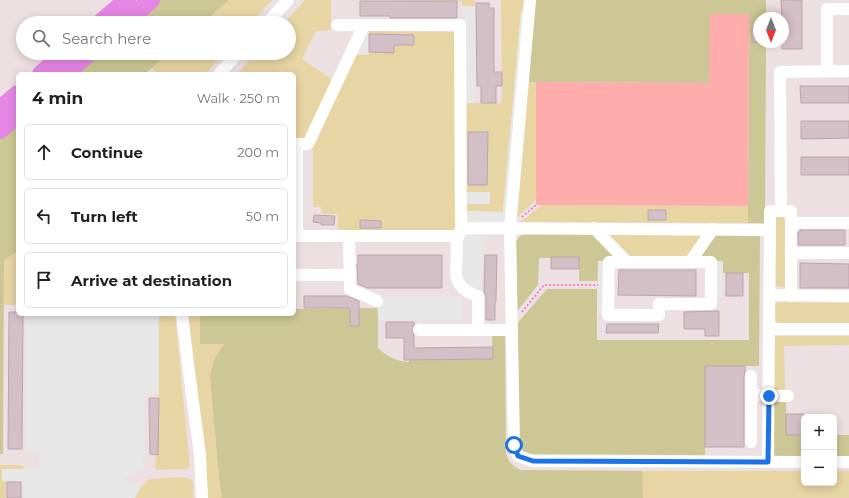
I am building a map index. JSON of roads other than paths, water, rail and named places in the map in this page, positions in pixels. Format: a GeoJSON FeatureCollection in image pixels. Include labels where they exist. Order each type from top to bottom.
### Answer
{"type":"FeatureCollection","features":[{"type":"Feature","properties":{"kind":"highway"},"geometry":{"type":"LineString","coordinates":[[108,16],[127,0]]}},
{"type":"Feature","properties":{"kind":"highway"},"geometry":{"type":"LineString","coordinates":[[133,16],[151,0]]}},
{"type":"Feature","properties":{"kind":"highway"},"geometry":{"type":"LineString","coordinates":[[43,72],[57,60]]}},
{"type":"Feature","properties":{"kind":"highway"},"geometry":{"type":"LineString","coordinates":[[67,72],[82,60]]}},
{"type":"Feature","properties":{"kind":"highway"},"geometry":{"type":"LineString","coordinates":[[0,109],[16,96]]}},
{"type":"Feature","properties":{"kind":"highway"},"geometry":{"type":"LineString","coordinates":[[0,130],[16,116]]}},
{"type":"Feature","properties":{"kind":"street"},"geometry":{"type":"LineString","coordinates":[[273,16],[288,0]]}},
{"type":"Feature","properties":{"kind":"street"},"geometry":{"type":"LineString","coordinates":[[530,0],[510,228],[514,445],[518,456],[533,461],[801,462]]}},
{"type":"Feature","properties":{"kind":"street"},"geometry":{"type":"LineString","coordinates":[[827,72],[826,9],[849,9]]}},
{"type":"Feature","properties":{"kind":"street"},"geometry":{"type":"LineString","coordinates":[[337,25],[460,25],[459,232],[457,240],[457,280],[463,289],[473,295],[478,296],[478,330]]}},
{"type":"Feature","properties":{"kind":"street"},"geometry":{"type":"LineString","coordinates":[[296,144],[308,144],[364,25]]}},
{"type":"Feature","properties":{"kind":"street"},"geometry":{"type":"LineString","coordinates":[[221,72],[232,60]]}},
{"type":"Feature","properties":{"kind":"street"},"geometry":{"type":"LineString","coordinates":[[780,211],[780,72],[849,71]]}},
{"type":"Feature","properties":{"kind":"street"},"geometry":{"type":"LineString","coordinates":[[296,190],[297,236],[349,236],[459,232],[510,228],[770,230]]}},
{"type":"Feature","properties":{"kind":"street"},"geometry":{"type":"LineString","coordinates":[[768,462],[770,211],[791,211],[791,296]]}},
{"type":"Feature","properties":{"kind":"street"},"geometry":{"type":"LineString","coordinates":[[791,224],[849,224]]}},
{"type":"Feature","properties":{"kind":"street"},"geometry":{"type":"LineString","coordinates":[[594,228],[627,262]]}},
{"type":"Feature","properties":{"kind":"street"},"geometry":{"type":"LineString","coordinates":[[690,262],[713,229]]}},
{"type":"Feature","properties":{"kind":"street"},"geometry":{"type":"LineString","coordinates":[[349,236],[350,289],[377,301]]}},
{"type":"Feature","properties":{"kind":"street"},"geometry":{"type":"LineString","coordinates":[[791,254],[849,253]]}},
{"type":"Feature","properties":{"kind":"street"},"geometry":{"type":"LineString","coordinates":[[609,262],[690,262],[711,262],[711,304],[659,304],[659,315],[608,315],[609,262]]}},
{"type":"Feature","properties":{"kind":"street"},"geometry":{"type":"LineString","coordinates":[[296,275],[350,275]]}},
{"type":"Feature","properties":{"kind":"street"},"geometry":{"type":"LineString","coordinates":[[769,296],[849,296]]}},
{"type":"Feature","properties":{"kind":"street"},"geometry":{"type":"LineString","coordinates":[[182,316],[188,372],[200,455],[202,498]]}},
{"type":"Feature","properties":{"kind":"street"},"geometry":{"type":"LineString","coordinates":[[419,330],[478,330],[512,327]]}},
{"type":"Feature","properties":{"kind":"street"},"geometry":{"type":"LineString","coordinates":[[769,329],[849,329]]}},
{"type":"Feature","properties":{"kind":"street"},"geometry":{"type":"LineString","coordinates":[[751,376],[751,442]]}},
{"type":"Feature","properties":{"kind":"street"},"geometry":{"type":"LineString","coordinates":[[751,395],[788,396]]}},
{"type":"Feature","properties":{"kind":"street"},"geometry":{"type":"LineString","coordinates":[[837,462],[849,462]]}}]}
